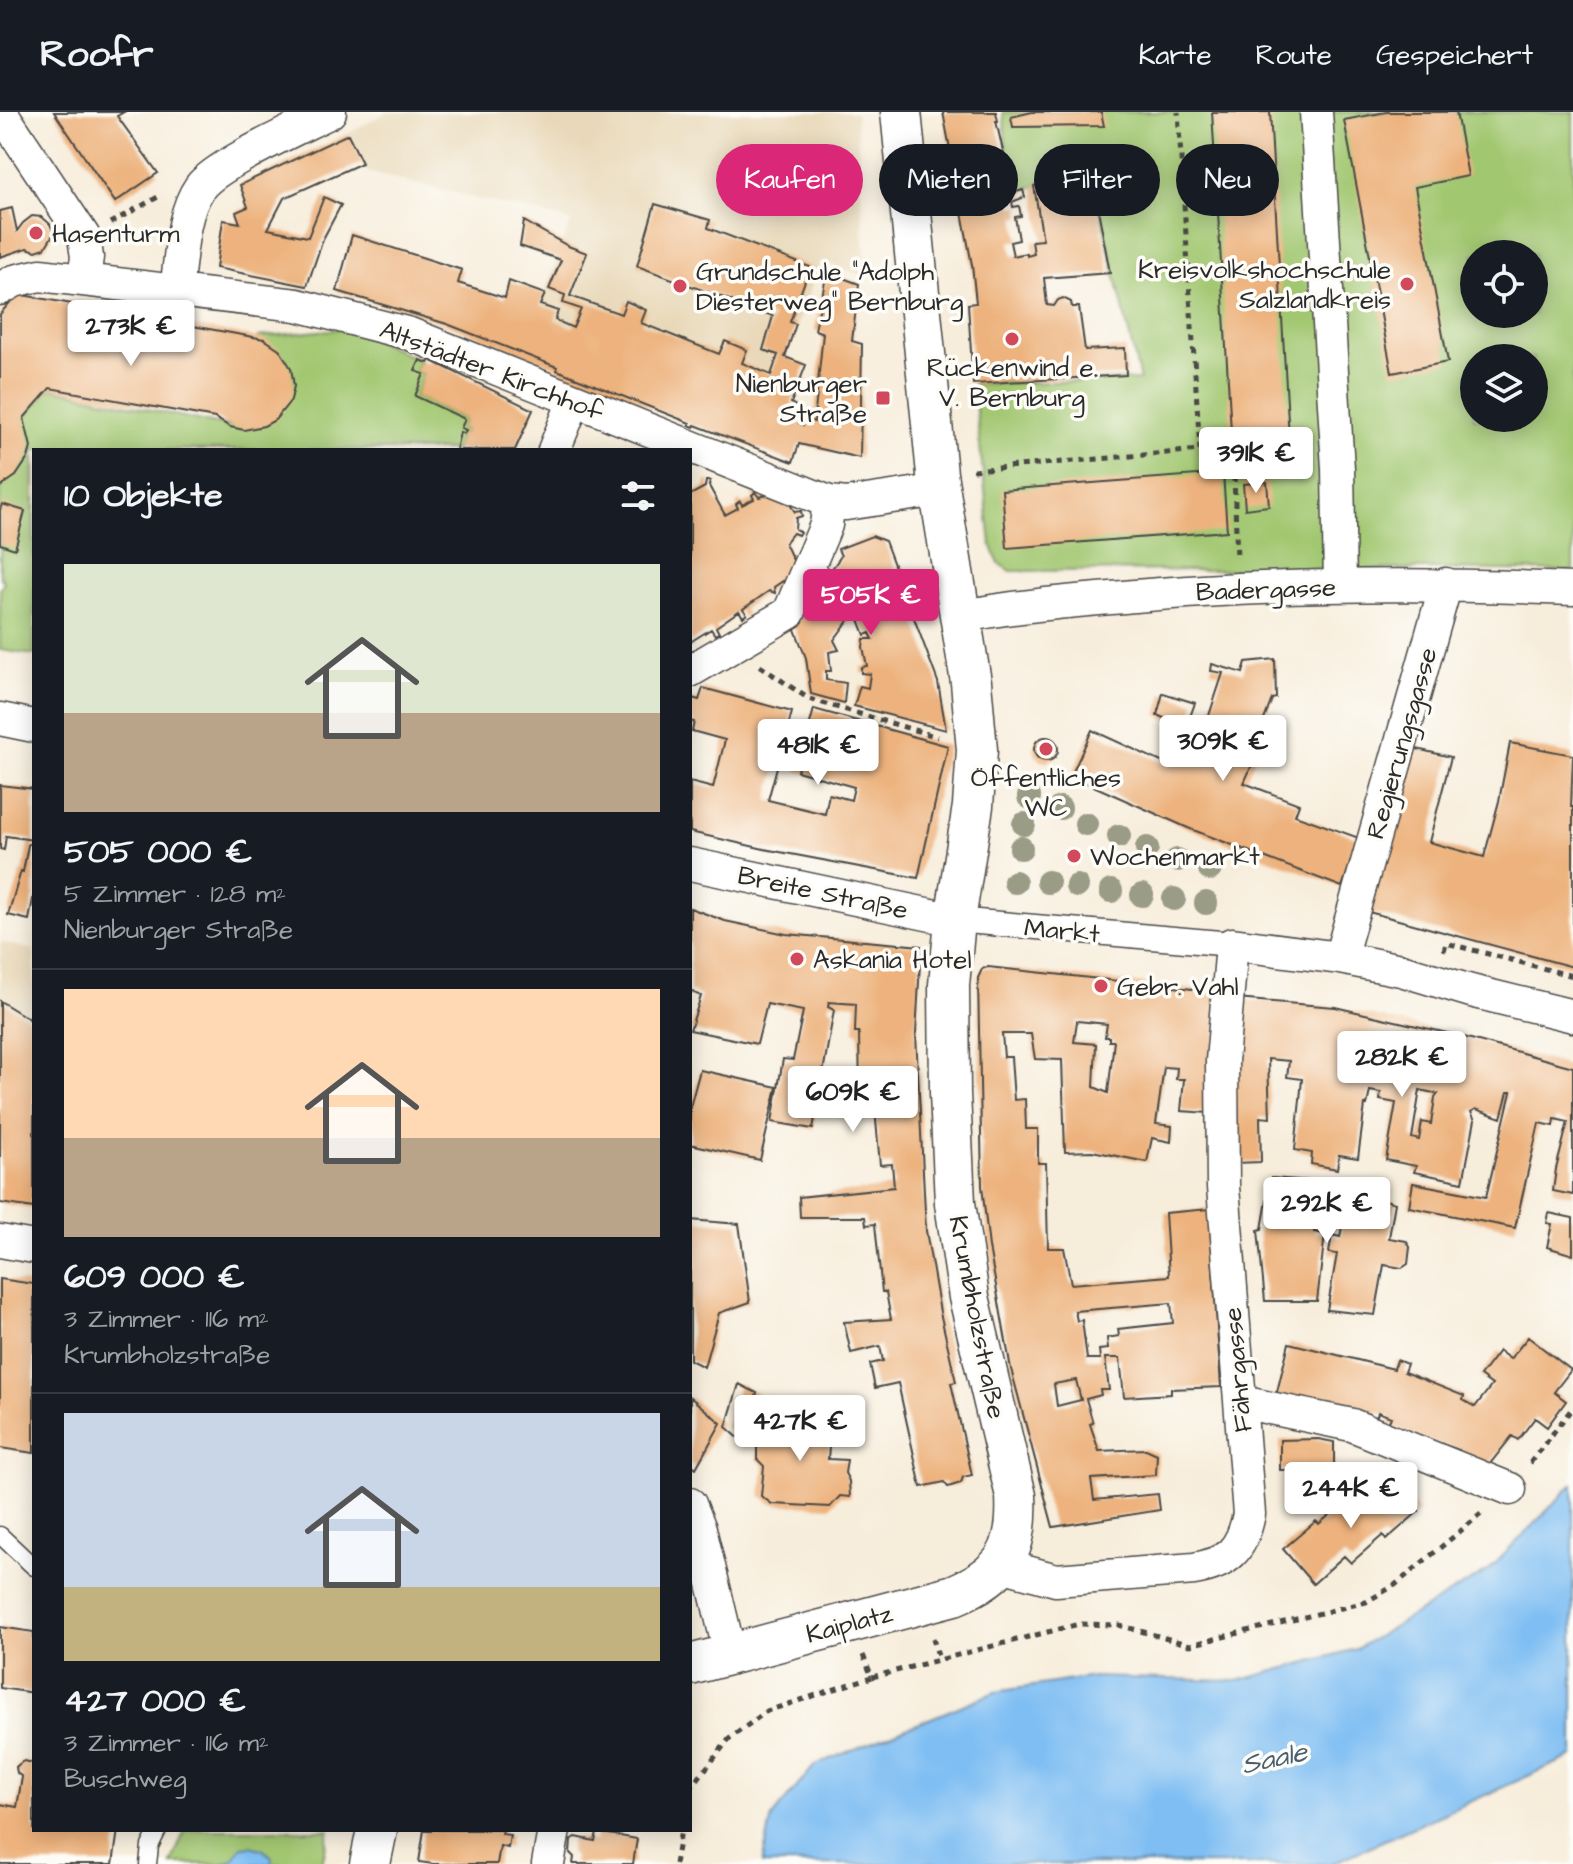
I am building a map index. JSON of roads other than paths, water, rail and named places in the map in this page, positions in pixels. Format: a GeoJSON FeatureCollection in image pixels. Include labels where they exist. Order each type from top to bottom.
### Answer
{"type":"FeatureCollection","features":[{"type":"Feature","properties":{"kind":"street"},"geometry":{"type":"LineString","coordinates":[[1,112],[84,237],[87,257],[84,279]]}},
{"type":"Feature","properties":{"kind":"street"},"geometry":{"type":"LineString","coordinates":[[176,290],[188,216],[200,187],[220,170],[330,112]]}},
{"type":"Feature","properties":{"kind":"street"},"geometry":{"type":"LineString","coordinates":[[901,112],[938,482],[985,751],[955,920]]}},
{"type":"Feature","properties":{"kind":"street"},"geometry":{"type":"LineString","coordinates":[[1316,112],[1338,469],[1340,586]]}},
{"type":"Feature","properties":{"kind":"street","name":"Altstädter Kirchhof"},"geometry":{"type":"LineString","coordinates":[[0,289],[14,281],[40,275],[297,305],[410,334],[829,502],[846,504],[938,482]]}},
{"type":"Feature","properties":{"kind":"street"},"geometry":{"type":"LineString","coordinates":[[555,448],[574,401]]}},
{"type":"Feature","properties":{"kind":"street"},"geometry":{"type":"LineString","coordinates":[[692,670],[789,613],[826,525],[829,502]]}},
{"type":"Feature","properties":{"kind":"street","name":"Badergasse"},"geometry":{"type":"LineString","coordinates":[[960,617],[1035,604],[1238,587],[1446,584],[1573,589]]}},
{"type":"Feature","properties":{"kind":"street","name":"Regierungsgasse"},"geometry":{"type":"LineString","coordinates":[[1340,958],[1446,584]]}},
{"type":"Feature","properties":{"kind":"street"},"geometry":{"type":"LineString","coordinates":[[0,719],[32,726]]}},
{"type":"Feature","properties":{"kind":"street","name":"Breite Straße"},"geometry":{"type":"LineString","coordinates":[[692,864],[955,920]]}},
{"type":"Feature","properties":{"kind":"street","name":"Markt"},"geometry":{"type":"LineString","coordinates":[[955,920],[1232,944],[1340,958],[1401,970],[1573,1016]]}},
{"type":"Feature","properties":{"kind":"street","name":"Krumbholzstraße"},"geometry":{"type":"LineString","coordinates":[[955,920],[949,985],[950,1093],[960,1249],[981,1354],[1016,1496],[1018,1526],[1001,1565]]}},
{"type":"Feature","properties":{"kind":"street","name":"Fährgasse"},"geometry":{"type":"LineString","coordinates":[[1001,1565],[1056,1580],[1194,1569],[1213,1565],[1231,1555],[1243,1539],[1249,1514],[1223,1187],[1222,1061],[1232,944]]}},
{"type":"Feature","properties":{"kind":"street"},"geometry":{"type":"LineString","coordinates":[[0,1241],[32,1247]]}},
{"type":"Feature","properties":{"kind":"street"},"geometry":{"type":"LineString","coordinates":[[1241,1402],[1352,1425],[1510,1489]]}},
{"type":"Feature","properties":{"kind":"street"},"geometry":{"type":"LineString","coordinates":[[692,1509],[700,1529],[730,1654]]}},
{"type":"Feature","properties":{"kind":"street","name":"Kaiplatz"},"geometry":{"type":"LineString","coordinates":[[692,1664],[954,1595],[976,1586],[1001,1565]]}},
{"type":"Feature","properties":{"kind":"street"},"geometry":{"type":"LineString","coordinates":[[370,1864],[377,1832]]}},
{"type":"Feature","properties":{"kind":"street"},"geometry":{"type":"LineString","coordinates":[[548,1864],[554,1832]]}},
{"type":"Feature","properties":{"kind":"lane"},"geometry":{"type":"LineString","coordinates":[[0,1535],[32,1565]]}},
{"type":"Feature","properties":{"kind":"lane"},"geometry":{"type":"LineString","coordinates":[[148,1864],[150,1846],[157,1832]]}},
{"type":"Feature","properties":{"kind":"water","name":"Saale"},"geometry":{"type":"Polygon","coordinates":[[[1573,1484],[1573,1756],[1331,1864],[762,1864],[772,1817],[815,1765],[995,1692],[1092,1677],[1237,1681],[1356,1649],[1489,1570],[1573,1484]]]}},
{"type":"Feature","properties":{"kind":"water"},"geometry":{"type":"Polygon","coordinates":[[[242,1847],[262,1849],[272,1857],[272,1864],[223,1864],[233,1860],[242,1847]]]}},
{"type":"Feature","properties":{"kind":"place","name":"Hasenturm"},"geometry":{"type":"Point","coordinates":[36,233]}},
{"type":"Feature","properties":{"kind":"place","name":"Kreisvolkshochschule Salzlandkreis"},"geometry":{"type":"Point","coordinates":[1407,284]}},
{"type":"Feature","properties":{"kind":"place","name":"Grundschule \"Adolph Diesterweg\" Bernburg"},"geometry":{"type":"Point","coordinates":[680,286]}},
{"type":"Feature","properties":{"kind":"place","name":"Rückenwind e. V. Bernburg"},"geometry":{"type":"Point","coordinates":[1012,339]}},
{"type":"Feature","properties":{"kind":"place","name":"Nienburger Straße"},"geometry":{"type":"Point","coordinates":[883,398]}},
{"type":"Feature","properties":{"kind":"place","name":"Öffentliches WC"},"geometry":{"type":"Point","coordinates":[1046,749]}},
{"type":"Feature","properties":{"kind":"place","name":"Wochenmarkt"},"geometry":{"type":"Point","coordinates":[1074,856]}},
{"type":"Feature","properties":{"kind":"place","name":"Askania Hotel"},"geometry":{"type":"Point","coordinates":[797,959]}},
{"type":"Feature","properties":{"kind":"place","name":"Gebr. Vahl"},"geometry":{"type":"Point","coordinates":[1101,986]}}]}
